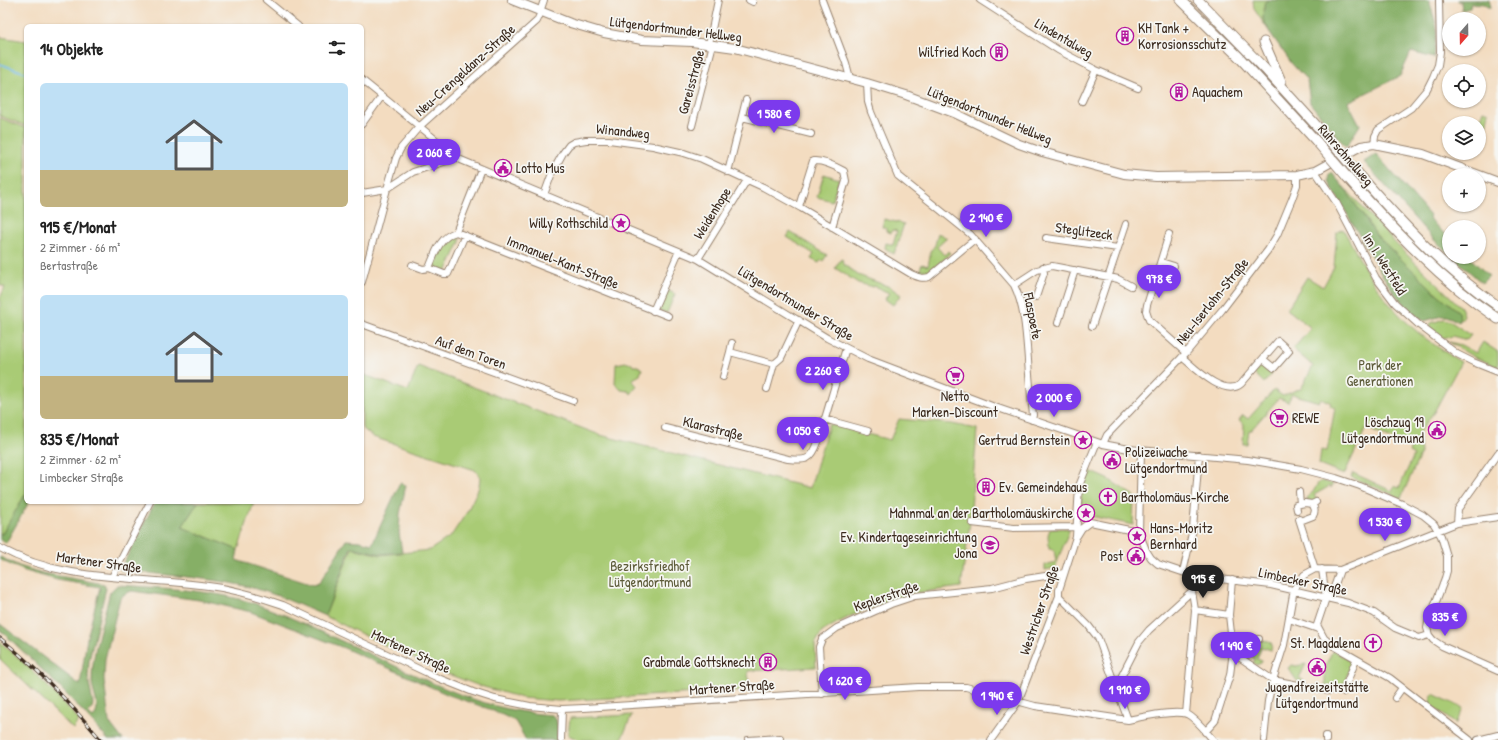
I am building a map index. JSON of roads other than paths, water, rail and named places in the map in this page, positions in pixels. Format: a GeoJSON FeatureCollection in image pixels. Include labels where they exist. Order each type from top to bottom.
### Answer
{"type":"FeatureCollection","features":[{"type":"Feature","properties":{"kind":"highway","name":"Ruhrschnellweg"},"geometry":{"type":"LineString","coordinates":[[1182,0],[1238,57],[1317,142],[1399,234],[1434,269],[1468,298],[1498,319]]}},
{"type":"Feature","properties":{"kind":"highway","name":"Ruhrschnellweg"},"geometry":{"type":"LineString","coordinates":[[1198,0],[1296,102],[1394,213],[1440,260],[1462,279],[1498,306]]}},
{"type":"Feature","properties":{"kind":"highway"},"geometry":{"type":"LineString","coordinates":[[1264,42],[1278,76],[1296,102]]}},
{"type":"Feature","properties":{"kind":"main road","name":"Lütgendortmunder Hellweg"},"geometry":{"type":"LineString","coordinates":[[512,0],[577,26],[618,36],[642,40],[711,44],[756,53],[850,78],[900,93],[954,113],[1019,144],[1042,152],[1124,174],[1156,177],[1296,175],[1315,171],[1361,146],[1374,144],[1423,154],[1498,182]]}},
{"type":"Feature","properties":{"kind":"street"},"geometry":{"type":"LineString","coordinates":[[266,0],[296,24]]}},
{"type":"Feature","properties":{"kind":"street"},"geometry":{"type":"LineString","coordinates":[[541,12],[544,0]]}},
{"type":"Feature","properties":{"kind":"street","name":"Gareisstraße"},"geometry":{"type":"LineString","coordinates":[[692,126],[711,44],[718,0]]}},
{"type":"Feature","properties":{"kind":"street"},"geometry":{"type":"LineString","coordinates":[[822,0],[850,78]]}},
{"type":"Feature","properties":{"kind":"street","name":"Lindentalweg"},"geometry":{"type":"LineString","coordinates":[[980,0],[1032,35],[1096,70],[1138,88]]}},
{"type":"Feature","properties":{"kind":"street"},"geometry":{"type":"LineString","coordinates":[[1374,144],[1375,136],[1378,130],[1411,108],[1427,89],[1433,77],[1438,65],[1440,52],[1441,8],[1439,0]]}},
{"type":"Feature","properties":{"kind":"street","name":"Neu-Crengeldanz-Straße"},"geometry":{"type":"LineString","coordinates":[[364,270],[386,190],[396,158],[401,148],[419,127],[537,21],[541,12]]}},
{"type":"Feature","properties":{"kind":"street","name":"Lindentalweg"},"geometry":{"type":"LineString","coordinates":[[1082,102],[1096,70]]}},
{"type":"Feature","properties":{"kind":"street","name":"Lütgendortmunder Straße"},"geometry":{"type":"LineString","coordinates":[[364,82],[455,156],[481,169],[698,259],[846,348],[877,363],[1032,420],[1100,443],[1124,448],[1266,463],[1307,471],[1336,478],[1379,494],[1418,512],[1431,522],[1438,530],[1446,548],[1448,564],[1443,584],[1428,623],[1427,628],[1429,635]]}},
{"type":"Feature","properties":{"kind":"street","name":"Flaspoete"},"geometry":{"type":"LineString","coordinates":[[867,83],[868,102],[871,112],[898,176],[975,238],[1014,285],[1018,293],[1023,310],[1025,328],[1033,415],[1032,420]]}},
{"type":"Feature","properties":{"kind":"street"},"geometry":{"type":"LineString","coordinates":[[364,121],[382,96]]}},
{"type":"Feature","properties":{"kind":"street"},"geometry":{"type":"LineString","coordinates":[[728,172],[746,100]]}},
{"type":"Feature","properties":{"kind":"street"},"geometry":{"type":"LineString","coordinates":[[742,117],[811,134]]}},
{"type":"Feature","properties":{"kind":"street","name":"Winandweg"},"geometry":{"type":"LineString","coordinates":[[544,194],[552,173],[569,145],[580,140],[609,140],[653,146],[702,159],[763,187],[799,206],[911,274],[924,278],[929,277],[975,238]]}},
{"type":"Feature","properties":{"kind":"street"},"geometry":{"type":"LineString","coordinates":[[364,193],[386,190],[420,169],[447,161],[455,156]]}},
{"type":"Feature","properties":{"kind":"street"},"geometry":{"type":"LineString","coordinates":[[799,206],[813,161],[817,160],[836,166],[844,171],[846,180],[832,226]]}},
{"type":"Feature","properties":{"kind":"street"},"geometry":{"type":"LineString","coordinates":[[429,268],[441,241],[445,236],[456,232],[481,169]]}},
{"type":"Feature","properties":{"kind":"street"},"geometry":{"type":"LineString","coordinates":[[393,170],[397,178],[405,177]]}},
{"type":"Feature","properties":{"kind":"street","name":"Im I. Westfeld"},"geometry":{"type":"LineString","coordinates":[[1315,171],[1336,202],[1376,278],[1395,303],[1423,328],[1457,354],[1498,372]]}},
{"type":"Feature","properties":{"kind":"street","name":"Neu-Iserlohn-Straße"},"geometry":{"type":"LineString","coordinates":[[1100,443],[1184,355],[1222,310],[1273,242],[1295,192],[1297,185],[1296,175]]}},
{"type":"Feature","properties":{"kind":"street","name":"Weidenhope"},"geometry":{"type":"LineString","coordinates":[[698,259],[747,180]]}},
{"type":"Feature","properties":{"kind":"street","name":"Steglitzeck"},"geometry":{"type":"LineString","coordinates":[[1092,326],[1126,224]]}},
{"type":"Feature","properties":{"kind":"street","name":"Immanuel-Kant-Straße"},"geometry":{"type":"LineString","coordinates":[[456,232],[668,316]]}},
{"type":"Feature","properties":{"kind":"street"},"geometry":{"type":"LineString","coordinates":[[1169,234],[1147,305],[1147,315],[1154,326],[1210,381],[1230,389],[1237,388],[1241,384],[1278,341],[1289,351],[1274,368],[1263,359]]}},
{"type":"Feature","properties":{"kind":"street"},"geometry":{"type":"LineString","coordinates":[[412,265],[424,269],[429,268],[444,274],[448,274],[465,236]]}},
{"type":"Feature","properties":{"kind":"street","name":"Steglitzeck"},"geometry":{"type":"LineString","coordinates":[[1046,238],[1118,248]]}},
{"type":"Feature","properties":{"kind":"street"},"geometry":{"type":"LineString","coordinates":[[653,311],[679,251]]}},
{"type":"Feature","properties":{"kind":"street"},"geometry":{"type":"LineString","coordinates":[[1160,262],[1174,266]]}},
{"type":"Feature","properties":{"kind":"street"},"geometry":{"type":"LineString","coordinates":[[1014,285],[1043,267],[1052,266],[1118,279],[1131,286]]}},
{"type":"Feature","properties":{"kind":"street"},"geometry":{"type":"LineString","coordinates":[[1036,297],[1044,273],[1043,267]]}},
{"type":"Feature","properties":{"kind":"street"},"geometry":{"type":"LineString","coordinates":[[1058,323],[1075,270]]}},
{"type":"Feature","properties":{"kind":"street"},"geometry":{"type":"LineString","coordinates":[[767,389],[774,364],[781,358],[799,320]]}},
{"type":"Feature","properties":{"kind":"street","name":"Auf dem Toren"},"geometry":{"type":"LineString","coordinates":[[364,325],[573,401]]}},
{"type":"Feature","properties":{"kind":"street"},"geometry":{"type":"LineString","coordinates":[[723,377],[732,343]]}},
{"type":"Feature","properties":{"kind":"street","name":"Klarastraße"},"geometry":{"type":"LineString","coordinates":[[664,428],[788,459],[802,460],[809,458],[815,451],[846,348]]}},
{"type":"Feature","properties":{"kind":"street"},"geometry":{"type":"LineString","coordinates":[[730,352],[774,364]]}},
{"type":"Feature","properties":{"kind":"street"},"geometry":{"type":"LineString","coordinates":[[824,419],[868,431]]}},
{"type":"Feature","properties":{"kind":"street","name":"Westricher Straße"},"geometry":{"type":"LineString","coordinates":[[991,740],[1018,702],[1059,596],[1059,590],[1076,537],[1079,486],[1100,443]]}},
{"type":"Feature","properties":{"kind":"street","name":"Limbecker Straße"},"geometry":{"type":"LineString","coordinates":[[1141,450],[1139,532],[1146,550],[1151,558],[1158,564],[1194,576],[1294,589],[1348,603],[1374,614],[1395,628],[1419,638],[1429,635]]}},
{"type":"Feature","properties":{"kind":"street"},"geometry":{"type":"LineString","coordinates":[[1457,523],[1458,509],[1498,453]]}},
{"type":"Feature","properties":{"kind":"street"},"geometry":{"type":"LineString","coordinates":[[1183,572],[1193,529],[1199,455]]}},
{"type":"Feature","properties":{"kind":"street"},"geometry":{"type":"LineString","coordinates":[[1299,492],[1299,507],[1305,503],[1314,503],[1315,507],[1313,516],[1300,520],[1315,569]]}},
{"type":"Feature","properties":{"kind":"street"},"geometry":{"type":"LineString","coordinates":[[112,577],[149,504]]}},
{"type":"Feature","properties":{"kind":"street"},"geometry":{"type":"LineString","coordinates":[[1077,505],[1081,517],[1090,522],[1139,532]]}},
{"type":"Feature","properties":{"kind":"street"},"geometry":{"type":"LineString","coordinates":[[1264,740],[1268,701],[1284,645],[1294,589],[1304,575],[1315,569],[1340,570],[1354,563],[1457,523],[1498,517]]}},
{"type":"Feature","properties":{"kind":"street"},"geometry":{"type":"LineString","coordinates":[[1076,537],[1082,528],[1090,522]]}},
{"type":"Feature","properties":{"kind":"street"},"geometry":{"type":"LineString","coordinates":[[972,523],[1014,528],[1077,527]]}},
{"type":"Feature","properties":{"kind":"street","name":"Martener Straße"},"geometry":{"type":"LineString","coordinates":[[0,548],[26,560],[55,569],[112,577],[215,587],[258,597],[283,605],[438,678],[473,692],[513,704],[562,709],[918,687],[956,686],[978,690],[1036,706],[1128,720],[1164,714],[1186,714]]}},
{"type":"Feature","properties":{"kind":"street"},"geometry":{"type":"LineString","coordinates":[[1322,569],[1328,599]]}},
{"type":"Feature","properties":{"kind":"street"},"geometry":{"type":"LineString","coordinates":[[1340,570],[1318,621],[1318,629],[1324,638],[1332,645],[1356,660],[1390,678],[1470,740]]}},
{"type":"Feature","properties":{"kind":"street","name":"Keplerstraße"},"geometry":{"type":"LineString","coordinates":[[822,694],[819,647],[822,639],[837,628],[891,604],[915,596],[986,589],[1026,579],[1064,573]]}},
{"type":"Feature","properties":{"kind":"street"},"geometry":{"type":"LineString","coordinates":[[1194,576],[1192,591],[1195,610],[1186,714],[1198,723],[1213,740]]}},
{"type":"Feature","properties":{"kind":"street"},"geometry":{"type":"LineString","coordinates":[[1205,732],[1215,721],[1222,704],[1230,675],[1233,651],[1229,615],[1232,580]]}},
{"type":"Feature","properties":{"kind":"street"},"geometry":{"type":"LineString","coordinates":[[1116,687],[1139,642],[1149,630],[1192,591]]}},
{"type":"Feature","properties":{"kind":"street"},"geometry":{"type":"LineString","coordinates":[[1059,596],[1088,625],[1098,638],[1128,720]]}},
{"type":"Feature","properties":{"kind":"street"},"geometry":{"type":"LineString","coordinates":[[1195,610],[1229,615]]}},
{"type":"Feature","properties":{"kind":"street"},"geometry":{"type":"LineString","coordinates":[[1289,619],[1318,629]]}},
{"type":"Feature","properties":{"kind":"street"},"geometry":{"type":"LineString","coordinates":[[1429,635],[1433,640],[1442,646],[1498,671]]}},
{"type":"Feature","properties":{"kind":"street"},"geometry":{"type":"LineString","coordinates":[[1232,640],[1259,639]]}},
{"type":"Feature","properties":{"kind":"street"},"geometry":{"type":"LineString","coordinates":[[1233,651],[1236,655],[1273,680],[1329,691]]}},
{"type":"Feature","properties":{"kind":"street"},"geometry":{"type":"LineString","coordinates":[[1343,692],[1356,660]]}},
{"type":"Feature","properties":{"kind":"street"},"geometry":{"type":"LineString","coordinates":[[1395,698],[1402,688]]}},
{"type":"Feature","properties":{"kind":"street"},"geometry":{"type":"LineString","coordinates":[[561,740],[562,709]]}},
{"type":"Feature","properties":{"kind":"street"},"geometry":{"type":"LineString","coordinates":[[1478,740],[1498,735]]}},
{"type":"Feature","properties":{"kind":"street"},"geometry":{"type":"LineString","coordinates":[[748,740],[780,738]]}},
{"type":"Feature","properties":{"kind":"waterway"},"geometry":{"type":"LineString","coordinates":[[0,64],[24,72]]}},
{"type":"Feature","properties":{"kind":"railway"},"geometry":{"type":"LineString","coordinates":[[0,638],[53,686],[101,740]]}},
{"type":"Feature","properties":{"kind":"place","name":"KH Tank + Korrosionsschutz"},"geometry":{"type":"Point","coordinates":[1125,36]}},
{"type":"Feature","properties":{"kind":"place","name":"Wilfried Koch"},"geometry":{"type":"Point","coordinates":[999,52]}},
{"type":"Feature","properties":{"kind":"place","name":"Aquachem"},"geometry":{"type":"Point","coordinates":[1179,92]}},
{"type":"Feature","properties":{"kind":"place","name":"Lotto Mus"},"geometry":{"type":"Point","coordinates":[503,168]}},
{"type":"Feature","properties":{"kind":"place","name":"Willy Rothschild"},"geometry":{"type":"Point","coordinates":[621,223]}},
{"type":"Feature","properties":{"kind":"place","name":"Netto Marken-Discount"},"geometry":{"type":"Point","coordinates":[955,376]}},
{"type":"Feature","properties":{"kind":"place","name":"REWE"},"geometry":{"type":"Point","coordinates":[1279,418]}},
{"type":"Feature","properties":{"kind":"place","name":"Löschzug 19 Lütgendortmund"},"geometry":{"type":"Point","coordinates":[1437,430]}},
{"type":"Feature","properties":{"kind":"place","name":"Gertrud Bernstein"},"geometry":{"type":"Point","coordinates":[1083,440]}},
{"type":"Feature","properties":{"kind":"place","name":"Polizeiwache Lütgendortmund"},"geometry":{"type":"Point","coordinates":[1112,460]}},
{"type":"Feature","properties":{"kind":"place","name":"Ev. Gemeindehaus"},"geometry":{"type":"Point","coordinates":[986,487]}},
{"type":"Feature","properties":{"kind":"place","name":"Bartholomäus-Kirche"},"geometry":{"type":"Point","coordinates":[1108,497]}},
{"type":"Feature","properties":{"kind":"place","name":"Mahnmal an der Bartholomäuskirche"},"geometry":{"type":"Point","coordinates":[1086,513]}},
{"type":"Feature","properties":{"kind":"place","name":"Hans-Moritz Bernhard"},"geometry":{"type":"Point","coordinates":[1137,536]}},
{"type":"Feature","properties":{"kind":"place","name":"Ev. Kindertageseinrichtung Jona"},"geometry":{"type":"Point","coordinates":[990,545]}},
{"type":"Feature","properties":{"kind":"place","name":"Post"},"geometry":{"type":"Point","coordinates":[1136,556]}},
{"type":"Feature","properties":{"kind":"place","name":"St. Magdalena"},"geometry":{"type":"Point","coordinates":[1373,643]}},
{"type":"Feature","properties":{"kind":"place","name":"Grabmale Gottsknecht"},"geometry":{"type":"Point","coordinates":[768,662]}},
{"type":"Feature","properties":{"kind":"place","name":"Jugendfreizeitstätte Lütgendortmund"},"geometry":{"type":"Point","coordinates":[1317,667]}},
{"type":"Feature","properties":{"kind":"park label","name":"Park der Generationen"},"geometry":{"type":"Point","coordinates":[1380,374]}},
{"type":"Feature","properties":{"kind":"park label","name":"Bezirksfriedhof Lütgendortmund"},"geometry":{"type":"Point","coordinates":[650,574]}}]}
